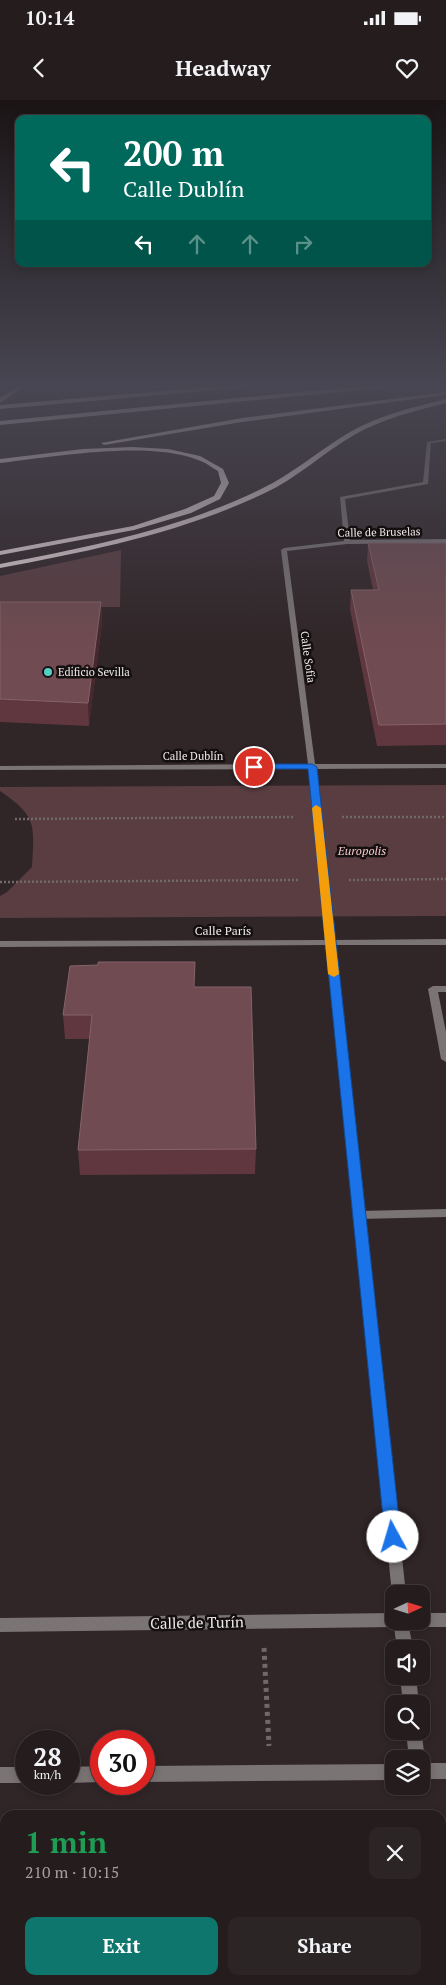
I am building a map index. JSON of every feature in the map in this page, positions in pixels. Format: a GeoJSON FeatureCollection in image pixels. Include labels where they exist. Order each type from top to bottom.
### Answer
{"type":"FeatureCollection","features":[{"type":"Feature","properties":{"kind":"highway"},"geometry":{"type":"LineString","coordinates":[[0,553],[134,528],[188,511],[217,497],[225,483],[222,473]]}},
{"type":"Feature","properties":{"kind":"highway"},"geometry":{"type":"LineString","coordinates":[[0,566],[95,548],[172,527],[266,490],[292,473]]}},
{"type":"Feature","properties":{"kind":"street"},"geometry":{"type":"LineString","coordinates":[[347,542],[342,498],[426,483],[427,473]]}},
{"type":"Feature","properties":{"kind":"street","name":"Calle de Bruselas"},"geometry":{"type":"LineString","coordinates":[[284,550],[347,542],[446,541]]}},
{"type":"Feature","properties":{"kind":"street","name":"Calle Sofía"},"geometry":{"type":"LineString","coordinates":[[284,550],[312,767],[398,1585]]}},
{"type":"Feature","properties":{"kind":"street","name":"Calle Dublín"},"geometry":{"type":"LineString","coordinates":[[0,768],[446,766]]}},
{"type":"Feature","properties":{"kind":"street","name":"Calle París"},"geometry":{"type":"LineString","coordinates":[[0,944],[446,942]]}},
{"type":"Feature","properties":{"kind":"street"},"geometry":{"type":"LineString","coordinates":[[446,989],[433,989],[446,1059]]}},
{"type":"Feature","properties":{"kind":"street"},"geometry":{"type":"LineString","coordinates":[[360,1214],[446,1213]]}},
{"type":"Feature","properties":{"kind":"street","name":"Calle de Turín"},"geometry":{"type":"LineString","coordinates":[[0,1625],[385,1620]]}},
{"type":"Feature","properties":{"kind":"street"},"geometry":{"type":"LineString","coordinates":[[430,1620],[446,1620]]}},
{"type":"Feature","properties":{"kind":"street"},"geometry":{"type":"LineString","coordinates":[[430,1771],[446,1771]]}},
{"type":"Feature","properties":{"kind":"street"},"geometry":{"type":"LineString","coordinates":[[155,1774],[385,1772]]}},
{"type":"Feature","properties":{"kind":"street"},"geometry":{"type":"LineString","coordinates":[[0,1775],[15,1775]]}},
{"type":"Feature","properties":{"kind":"path"},"geometry":{"type":"LineString","coordinates":[[15,819],[446,817]]}},
{"type":"Feature","properties":{"kind":"path"},"geometry":{"type":"LineString","coordinates":[[0,882],[446,879]]}},
{"type":"Feature","properties":{"kind":"path"},"geometry":{"type":"LineString","coordinates":[[262,1622],[270,1772]]}},
{"type":"Feature","properties":{"kind":"green space"},"geometry":{"type":"Polygon","coordinates":[[[121,550],[120,607],[0,607],[0,576],[121,550]]]}},
{"type":"Feature","properties":{"kind":"green space","name":"Europolis"},"geometry":{"type":"Polygon","coordinates":[[[446,785],[446,916],[0,918],[0,896],[7,892],[32,867],[33,831],[27,815],[0,791],[0,787],[446,785]]]}},
{"type":"Feature","properties":{"kind":"building"},"geometry":{"type":"Polygon","coordinates":[[[368,543],[446,543],[446,724],[379,725],[351,590],[379,590],[368,543]]]}},
{"type":"Feature","properties":{"kind":"building","name":"Edificio Sevilla"},"geometry":{"type":"Polygon","coordinates":[[[0,602],[101,602],[88,703],[0,699],[0,602]]]}},
{"type":"Feature","properties":{"kind":"building"},"geometry":{"type":"Polygon","coordinates":[[[98,962],[195,962],[194,987],[251,987],[256,1149],[78,1150],[92,1015],[63,1015],[70,966],[98,965],[98,962]]]}},
{"type":"Feature","properties":{"kind":"slow traffic"},"geometry":{"type":"LineString","coordinates":[[316,808],[334,974]]}},
{"type":"Feature","properties":{"kind":"place","name":"Edificio Sevilla"},"geometry":{"type":"Point","coordinates":[48,672]}},
{"type":"Feature","properties":{"kind":"route"},"geometry":{"type":"LineString","coordinates":[[254,767],[312,767],[393,1537]]}}]}
